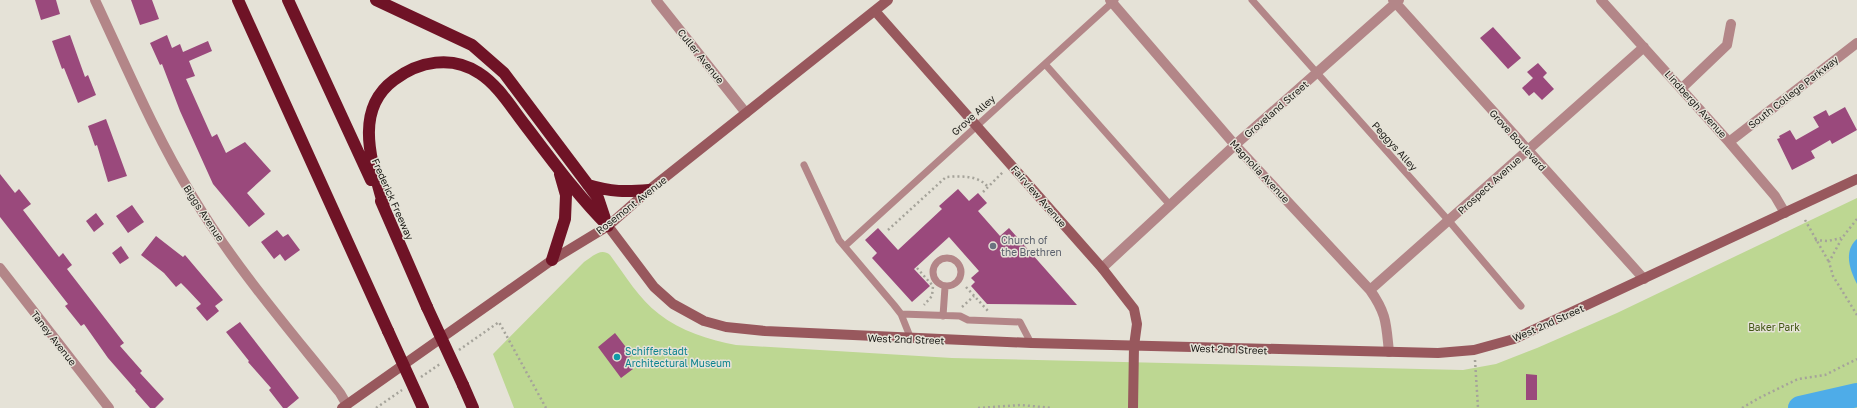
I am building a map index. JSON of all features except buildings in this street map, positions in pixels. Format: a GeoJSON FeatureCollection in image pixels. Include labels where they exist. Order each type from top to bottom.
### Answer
{"type":"FeatureCollection","features":[{"type":"Feature","properties":{"kind":"highway"},"geometry":{"type":"LineString","coordinates":[[238,0],[423,408]]}},
{"type":"Feature","properties":{"kind":"highway","name":"Frederick Freeway"},"geometry":{"type":"LineString","coordinates":[[288,0],[384,207],[473,408]]}},
{"type":"Feature","properties":{"kind":"highway"},"geometry":{"type":"LineString","coordinates":[[376,0],[410,17],[457,36],[487,56],[504,73],[598,198],[608,226]]}},
{"type":"Feature","properties":{"kind":"highway"},"geometry":{"type":"LineString","coordinates":[[384,207],[370,153],[368,138],[369,122],[374,107],[381,93],[404,72],[418,66],[434,62],[450,62],[479,72],[494,85],[560,171],[592,210],[608,226]]}},
{"type":"Feature","properties":{"kind":"highway"},"geometry":{"type":"LineString","coordinates":[[552,260],[565,219],[566,195],[560,171]]}},
{"type":"Feature","properties":{"kind":"highway"},"geometry":{"type":"LineString","coordinates":[[588,185],[608,191],[620,192],[649,190]]}},
{"type":"Feature","properties":{"kind":"street","name":"Biggs Avenue"},"geometry":{"type":"LineString","coordinates":[[95,0],[166,151],[194,198],[253,284],[340,393],[345,406]]}},
{"type":"Feature","properties":{"kind":"street","name":"Culler Avenue"},"geometry":{"type":"LineString","coordinates":[[656,0],[746,113]]}},
{"type":"Feature","properties":{"kind":"street","name":"Rosemont Avenue"},"geometry":{"type":"LineString","coordinates":[[345,406],[552,260],[608,226],[649,190],[888,0]]}},
{"type":"Feature","properties":{"kind":"street","name":"Lindbergh Avenue"},"geometry":{"type":"LineString","coordinates":[[1601,0],[1682,88],[1729,142],[1775,196],[1785,213]]}},
{"type":"Feature","properties":{"kind":"street","name":"Magnolia Avenue"},"geometry":{"type":"LineString","coordinates":[[1112,1],[1235,145],[1370,290],[1381,305],[1385,315],[1388,352]]}},
{"type":"Feature","properties":{"kind":"street","name":"Groveland Street"},"geometry":{"type":"LineString","coordinates":[[1102,268],[1235,145],[1396,1]]}},
{"type":"Feature","properties":{"kind":"street","name":"Grove Boulevard"},"geometry":{"type":"LineString","coordinates":[[1396,1],[1644,279]]}},
{"type":"Feature","properties":{"kind":"street","name":"Fairview Avenue"},"geometry":{"type":"LineString","coordinates":[[875,11],[1102,268],[1134,309],[1137,324],[1134,346],[1132,408]]}},
{"type":"Feature","properties":{"kind":"street"},"geometry":{"type":"LineString","coordinates":[[1682,88],[1727,45],[1731,24]]}},
{"type":"Feature","properties":{"kind":"street","name":"South College Parkway"},"geometry":{"type":"LineString","coordinates":[[1729,142],[1857,43]]}},
{"type":"Feature","properties":{"kind":"street","name":"Prospect Avenue"},"geometry":{"type":"LineString","coordinates":[[1370,290],[1644,47]]}},
{"type":"Feature","properties":{"kind":"street","name":"West 2nd Street"},"geometry":{"type":"LineString","coordinates":[[608,226],[654,287],[673,304],[704,321],[726,327],[765,332],[911,339],[1438,354],[1474,350],[1514,339],[1539,329],[1857,179]]}},
{"type":"Feature","properties":{"kind":"street","name":"Taney Avenue"},"geometry":{"type":"LineString","coordinates":[[0,268],[109,408]]}},
{"type":"Feature","properties":{"kind":"lane","name":"Peggys Alley"},"geometry":{"type":"LineString","coordinates":[[1252,0],[1448,221],[1521,306]]}},
{"type":"Feature","properties":{"kind":"lane","name":"Grove Alley"},"geometry":{"type":"LineString","coordinates":[[845,246],[1112,1]]}},
{"type":"Feature","properties":{"kind":"lane"},"geometry":{"type":"LineString","coordinates":[[1045,64],[1170,205]]}},
{"type":"Feature","properties":{"kind":"lane"},"geometry":{"type":"LineString","coordinates":[[804,165],[839,240],[901,314],[911,339]]}},
{"type":"Feature","properties":{"kind":"lane"},"geometry":{"type":"LineString","coordinates":[[942,258],[954,260],[960,269],[959,280],[951,286],[945,286],[940,285],[935,280],[932,271],[938,261],[942,258]]}},
{"type":"Feature","properties":{"kind":"lane"},"geometry":{"type":"LineString","coordinates":[[943,316],[945,286]]}},
{"type":"Feature","properties":{"kind":"lane"},"geometry":{"type":"LineString","coordinates":[[901,314],[960,316],[968,320],[1020,322],[1031,343]]}},
{"type":"Feature","properties":{"kind":"path"},"geometry":{"type":"LineString","coordinates":[[982,192],[1011,164]]}},
{"type":"Feature","properties":{"kind":"path"},"geometry":{"type":"LineString","coordinates":[[888,230],[946,177],[976,178],[981,180],[988,187]]}},
{"type":"Feature","properties":{"kind":"path"},"geometry":{"type":"LineString","coordinates":[[1829,262],[1842,238],[1857,219]]}},
{"type":"Feature","properties":{"kind":"path"},"geometry":{"type":"LineString","coordinates":[[1805,220],[1815,240],[1829,262],[1833,276],[1857,315]]}},
{"type":"Feature","properties":{"kind":"path"},"geometry":{"type":"LineString","coordinates":[[1815,240],[1828,241],[1842,238]]}},
{"type":"Feature","properties":{"kind":"path"},"geometry":{"type":"LineString","coordinates":[[917,268],[931,284],[934,290],[932,296],[921,307]]}},
{"type":"Feature","properties":{"kind":"path"},"geometry":{"type":"LineString","coordinates":[[966,287],[991,314]]}},
{"type":"Feature","properties":{"kind":"path"},"geometry":{"type":"LineString","coordinates":[[960,308],[974,296]]}},
{"type":"Feature","properties":{"kind":"path"},"geometry":{"type":"LineString","coordinates":[[454,354],[500,322],[546,408]]}},
{"type":"Feature","properties":{"kind":"path"},"geometry":{"type":"LineString","coordinates":[[1474,350],[1478,408]]}},
{"type":"Feature","properties":{"kind":"path"},"geometry":{"type":"LineString","coordinates":[[1742,408],[1798,379],[1825,375],[1857,359]]}},
{"type":"Feature","properties":{"kind":"path"},"geometry":{"type":"LineString","coordinates":[[415,381],[441,363]]}},
{"type":"Feature","properties":{"kind":"path"},"geometry":{"type":"LineString","coordinates":[[376,408],[409,385]]}},
{"type":"Feature","properties":{"kind":"path"},"geometry":{"type":"LineString","coordinates":[[978,408],[1021,405],[1052,408]]}},
{"type":"Feature","properties":{"kind":"green space","name":"Baker Park"},"geometry":{"type":"Polygon","coordinates":[[[1857,198],[1857,408],[514,408],[493,354],[584,262],[600,252],[603,252],[610,255],[645,301],[667,320],[696,334],[736,345],[952,358],[1463,370],[1496,364],[1537,348],[1617,313],[1857,198]]]}},
{"type":"Feature","properties":{"kind":"water"},"geometry":{"type":"Polygon","coordinates":[[[1857,239],[1857,284],[1850,267],[1849,255],[1850,249],[1857,239]]]}},
{"type":"Feature","properties":{"kind":"waterway"},"geometry":{"type":"LineString","coordinates":[[1800,408],[1857,395]]}},
{"type":"Feature","properties":{"kind":"place","name":"Church of the Brethren"},"geometry":{"type":"Point","coordinates":[993,246]}},
{"type":"Feature","properties":{"kind":"place","name":"Schifferstadt Architectural Museum"},"geometry":{"type":"Point","coordinates":[617,357]}}]}
